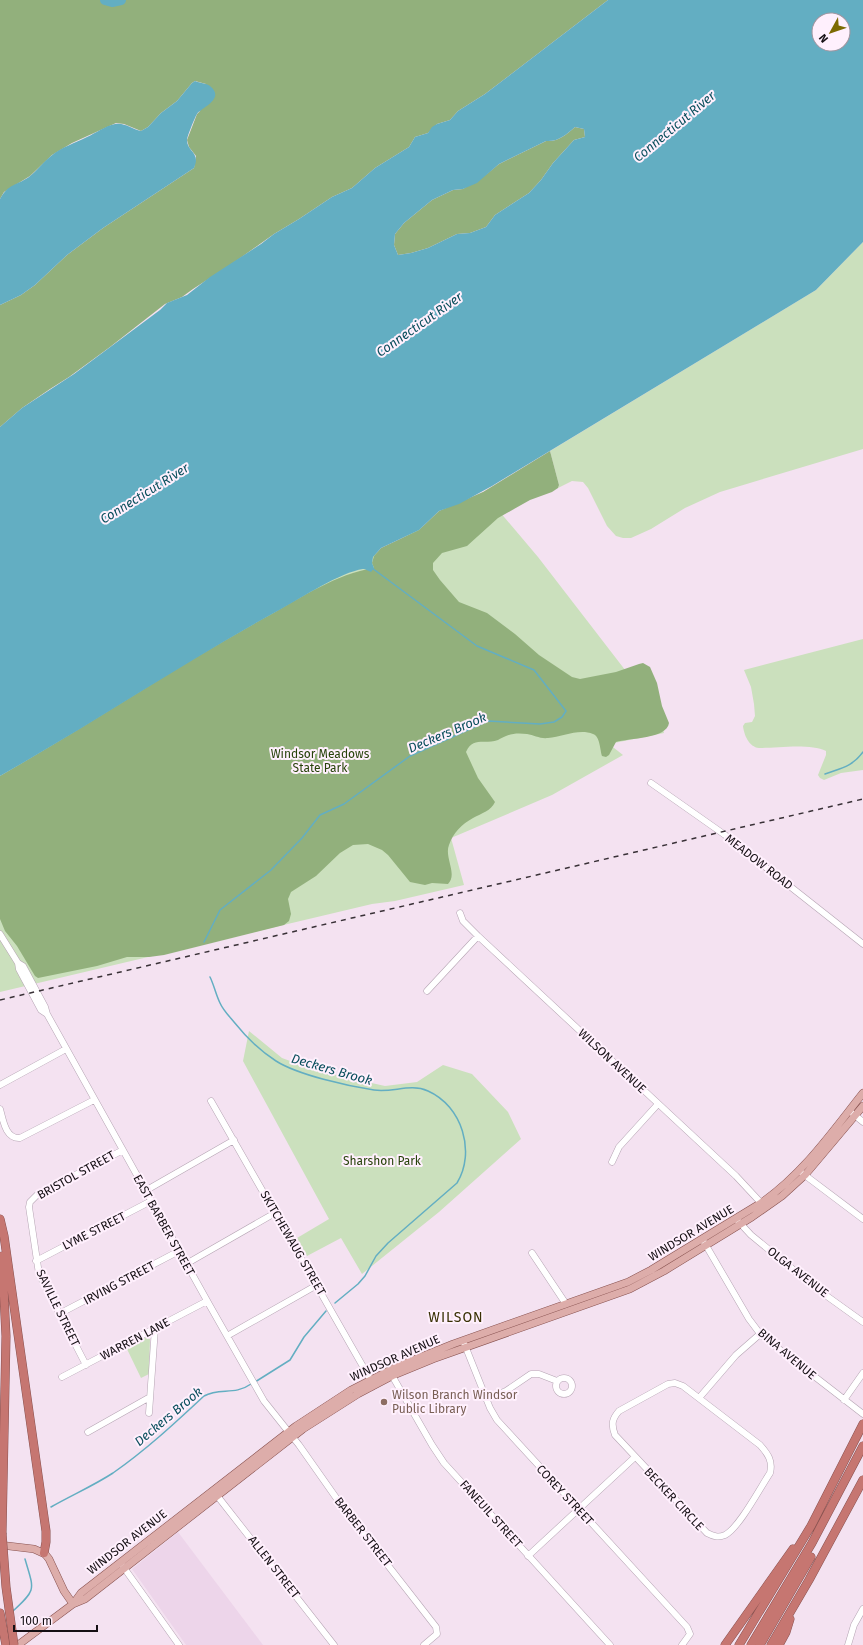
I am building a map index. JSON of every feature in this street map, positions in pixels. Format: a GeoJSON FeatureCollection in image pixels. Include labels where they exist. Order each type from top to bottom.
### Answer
{"type":"FeatureCollection","features":[{"type":"Feature","properties":{"kind":"highway"},"geometry":{"type":"LineString","coordinates":[[0,1219],[4,1236],[46,1531],[44,1553]]}},
{"type":"Feature","properties":{"kind":"highway"},"geometry":{"type":"LineString","coordinates":[[0,1242],[6,1336],[2,1533],[6,1587],[14,1645]]}},
{"type":"Feature","properties":{"kind":"highway"},"geometry":{"type":"LineString","coordinates":[[739,1645],[811,1526],[863,1424]]}},
{"type":"Feature","properties":{"kind":"highway"},"geometry":{"type":"LineString","coordinates":[[751,1645],[821,1528],[863,1446]]}},
{"type":"Feature","properties":{"kind":"highway"},"geometry":{"type":"LineString","coordinates":[[760,1645],[818,1544],[863,1458]]}},
{"type":"Feature","properties":{"kind":"highway"},"geometry":{"type":"LineString","coordinates":[[771,1645],[792,1610],[863,1480]]}},
{"type":"Feature","properties":{"kind":"highway"},"geometry":{"type":"LineString","coordinates":[[725,1645],[792,1550],[811,1526]]}},
{"type":"Feature","properties":{"kind":"highway"},"geometry":{"type":"LineString","coordinates":[[779,1645],[786,1632],[792,1610]]}},
{"type":"Feature","properties":{"kind":"highway"},"geometry":{"type":"LineString","coordinates":[[0,1613],[6,1645]]}},
{"type":"Feature","properties":{"kind":"main road","name":"WINDSOR AVENUE"},"geometry":{"type":"LineString","coordinates":[[464,1344],[596,1297],[639,1277],[704,1242],[738,1221],[763,1205],[779,1190],[802,1173],[861,1104],[863,1093]]}},
{"type":"Feature","properties":{"kind":"main road","name":"WINDSOR AVENUE"},"geometry":{"type":"LineString","coordinates":[[18,1645],[73,1604],[85,1599],[154,1546],[216,1493],[290,1435],[325,1414],[372,1382],[391,1373],[566,1304],[596,1297]]}},
{"type":"Feature","properties":{"kind":"main road","name":"WINDSOR AVENUE"},"geometry":{"type":"LineString","coordinates":[[73,1604],[81,1593],[149,1539],[216,1493]]}},
{"type":"Feature","properties":{"kind":"main road"},"geometry":{"type":"LineString","coordinates":[[149,1539],[154,1546]]}},
{"type":"Feature","properties":{"kind":"main road"},"geometry":{"type":"LineString","coordinates":[[0,1545],[34,1549],[44,1553],[49,1559],[61,1586],[73,1604]]}},
{"type":"Feature","properties":{"kind":"street","name":"MEADOW ROAD"},"geometry":{"type":"LineString","coordinates":[[652,783],[722,832],[863,944]]}},
{"type":"Feature","properties":{"kind":"street","name":"WILSON AVENUE"},"geometry":{"type":"LineString","coordinates":[[460,913],[463,921],[478,936],[736,1176],[763,1205]]}},
{"type":"Feature","properties":{"kind":"street","name":"EAST BARBER STREET"},"geometry":{"type":"LineString","coordinates":[[0,934],[18,963],[23,966],[46,1007],[47,1014],[94,1100],[253,1382],[268,1407],[290,1435]]}},
{"type":"Feature","properties":{"kind":"street"},"geometry":{"type":"LineString","coordinates":[[427,991],[478,936]]}},
{"type":"Feature","properties":{"kind":"street"},"geometry":{"type":"LineString","coordinates":[[0,1085],[66,1049]]}},
{"type":"Feature","properties":{"kind":"street"},"geometry":{"type":"LineString","coordinates":[[0,1109],[7,1131],[16,1138],[24,1136],[94,1100]]}},
{"type":"Feature","properties":{"kind":"street","name":"SKITCHEWAUG STREET"},"geometry":{"type":"LineString","coordinates":[[211,1101],[372,1382]]}},
{"type":"Feature","properties":{"kind":"street"},"geometry":{"type":"LineString","coordinates":[[612,1162],[619,1147],[658,1104]]}},
{"type":"Feature","properties":{"kind":"street"},"geometry":{"type":"LineString","coordinates":[[852,1113],[863,1122]]}},
{"type":"Feature","properties":{"kind":"street"},"geometry":{"type":"LineString","coordinates":[[145,1191],[234,1140]]}},
{"type":"Feature","properties":{"kind":"street","name":"BRISTOL STREET"},"geometry":{"type":"LineString","coordinates":[[30,1202],[37,1195],[123,1150]]}},
{"type":"Feature","properties":{"kind":"street"},"geometry":{"type":"LineString","coordinates":[[802,1173],[863,1219]]}},
{"type":"Feature","properties":{"kind":"street","name":"LYME STREET"},"geometry":{"type":"LineString","coordinates":[[36,1261],[151,1201]]}},
{"type":"Feature","properties":{"kind":"street","name":"SAVILLE STREET"},"geometry":{"type":"LineString","coordinates":[[30,1202],[29,1211],[38,1274],[86,1365]]}},
{"type":"Feature","properties":{"kind":"street"},"geometry":{"type":"LineString","coordinates":[[186,1264],[275,1213]]}},
{"type":"Feature","properties":{"kind":"street","name":"OLGA AVENUE"},"geometry":{"type":"LineString","coordinates":[[738,1221],[751,1235],[818,1289],[863,1322]]}},
{"type":"Feature","properties":{"kind":"street","name":"BINA AVENUE"},"geometry":{"type":"LineString","coordinates":[[704,1242],[749,1319],[760,1334],[863,1414]]}},
{"type":"Feature","properties":{"kind":"street","name":"IRVING STREET"},"geometry":{"type":"LineString","coordinates":[[60,1314],[179,1251]]}},
{"type":"Feature","properties":{"kind":"street"},"geometry":{"type":"LineString","coordinates":[[532,1253],[566,1304]]}},
{"type":"Feature","properties":{"kind":"street"},"geometry":{"type":"LineString","coordinates":[[227,1336],[316,1285]]}},
{"type":"Feature","properties":{"kind":"street","name":"WARREN LANE"},"geometry":{"type":"LineString","coordinates":[[62,1377],[207,1301]]}},
{"type":"Feature","properties":{"kind":"street"},"geometry":{"type":"LineString","coordinates":[[149,1413],[155,1328]]}},
{"type":"Feature","properties":{"kind":"street"},"geometry":{"type":"LineString","coordinates":[[699,1398],[736,1355],[760,1334]]}},
{"type":"Feature","properties":{"kind":"street","name":"COREY STREET"},"geometry":{"type":"LineString","coordinates":[[464,1344],[493,1415],[687,1627],[690,1634],[682,1645]]}},
{"type":"Feature","properties":{"kind":"street","name":"FANEUIL STREET"},"geometry":{"type":"LineString","coordinates":[[391,1373],[432,1445],[444,1463],[610,1645]]}},
{"type":"Feature","properties":{"kind":"street"},"geometry":{"type":"LineString","coordinates":[[844,1400],[863,1373]]}},
{"type":"Feature","properties":{"kind":"street"},"geometry":{"type":"LineString","coordinates":[[486,1399],[506,1391],[531,1374],[539,1374],[557,1381]]}},
{"type":"Feature","properties":{"kind":"street","name":"BECKER CIRCLE"},"geometry":{"type":"LineString","coordinates":[[675,1383],[683,1386],[699,1398],[760,1445],[769,1454],[772,1466],[770,1473],[737,1524],[724,1535],[716,1537],[707,1534],[635,1457],[615,1434],[611,1425],[619,1411],[668,1384],[675,1383]]}},
{"type":"Feature","properties":{"kind":"street"},"geometry":{"type":"LineString","coordinates":[[88,1432],[150,1397]]}},
{"type":"Feature","properties":{"kind":"street","name":"BARBER STREET"},"geometry":{"type":"LineString","coordinates":[[290,1435],[344,1509],[436,1627],[438,1632],[424,1645]]}},
{"type":"Feature","properties":{"kind":"street"},"geometry":{"type":"LineString","coordinates":[[528,1556],[635,1457]]}},
{"type":"Feature","properties":{"kind":"street","name":"ALLEN STREET"},"geometry":{"type":"LineString","coordinates":[[216,1493],[334,1645]]}},
{"type":"Feature","properties":{"kind":"street"},"geometry":{"type":"LineString","coordinates":[[120,1562],[179,1645]]}},
{"type":"Feature","properties":{"kind":"street"},"geometry":{"type":"LineString","coordinates":[[848,1645],[854,1625],[863,1609]]}},
{"type":"Feature","properties":{"kind":"shaded area"},"geometry":{"type":"Polygon","coordinates":[[[178,1532],[263,1645],[186,1645],[132,1569],[178,1532]]]}},
{"type":"Feature","properties":{"kind":"green space"},"geometry":{"type":"Polygon","coordinates":[[[0,0],[608,0],[485,94],[458,111],[450,120],[437,124],[428,133],[415,137],[409,147],[375,168],[352,188],[332,197],[274,234],[182,297],[165,304],[69,377],[22,408],[0,427],[0,305],[21,295],[35,285],[67,255],[103,228],[194,168],[196,156],[189,147],[187,140],[197,114],[200,111],[206,84],[195,81],[192,83],[177,101],[161,113],[148,127],[141,131],[124,124],[116,123],[72,143],[52,155],[30,176],[4,192],[0,199],[0,0]]]}},
{"type":"Feature","properties":{"kind":"green space"},"geometry":{"type":"Polygon","coordinates":[[[575,127],[584,129],[585,137],[574,140],[529,193],[495,215],[486,227],[470,233],[457,234],[428,248],[398,255],[394,245],[395,234],[404,223],[432,200],[453,190],[463,189],[499,164],[546,141],[558,139],[575,127]]]}},
{"type":"Feature","properties":{"kind":"green space"},"geometry":{"type":"Polygon","coordinates":[[[863,242],[863,449],[720,492],[685,508],[651,529],[631,538],[616,536],[607,526],[588,488],[583,482],[572,481],[558,488],[559,485],[550,451],[816,290],[863,242]]]}},
{"type":"Feature","properties":{"kind":"green space","name":"Windsor Meadows State Park"},"geometry":{"type":"Polygon","coordinates":[[[550,451],[559,485],[558,488],[552,492],[530,500],[498,518],[467,546],[442,553],[433,563],[433,570],[459,602],[487,613],[515,634],[539,655],[572,677],[580,679],[616,672],[643,663],[650,667],[657,683],[662,706],[669,723],[667,728],[655,735],[616,742],[609,755],[606,757],[602,756],[597,737],[588,732],[576,732],[545,738],[527,734],[516,734],[508,735],[498,740],[476,742],[472,744],[466,752],[478,778],[495,802],[489,810],[465,823],[458,829],[453,837],[448,850],[452,875],[448,884],[432,883],[425,885],[410,882],[388,855],[382,850],[368,844],[353,845],[340,853],[316,876],[291,892],[288,899],[291,914],[289,921],[284,925],[164,955],[127,957],[97,966],[38,978],[35,976],[17,946],[5,931],[0,919],[0,776],[200,655],[306,594],[346,575],[374,568],[372,563],[374,556],[381,548],[419,530],[439,511],[483,492],[550,451]]]}},
{"type":"Feature","properties":{"kind":"green space","name":"Windsor Meadows State Park"},"geometry":{"type":"Polygon","coordinates":[[[483,492],[538,557],[659,714],[664,733],[609,744],[623,755],[552,795],[451,838],[464,885],[395,901],[372,904],[0,992],[0,776],[206,651],[483,492]]]}},
{"type":"Feature","properties":{"kind":"green space"},"geometry":{"type":"Polygon","coordinates":[[[863,639],[863,770],[841,773],[824,780],[818,775],[826,755],[826,751],[811,747],[793,746],[759,748],[750,743],[746,737],[743,726],[745,723],[752,722],[755,716],[751,687],[744,670],[863,639]]]}},
{"type":"Feature","properties":{"kind":"green space","name":"Sharshon Park"},"geometry":{"type":"Polygon","coordinates":[[[249,1031],[282,1058],[309,1068],[385,1086],[417,1082],[443,1065],[472,1074],[508,1112],[521,1139],[439,1212],[362,1274],[341,1238],[307,1256],[297,1238],[329,1219],[243,1061],[249,1031]]]}},
{"type":"Feature","properties":{"kind":"green space"},"geometry":{"type":"Polygon","coordinates":[[[146,1337],[150,1339],[149,1374],[141,1378],[126,1347],[146,1337]]]}},
{"type":"Feature","properties":{"kind":"water","name":"Connecticut River"},"geometry":{"type":"Polygon","coordinates":[[[608,0],[863,0],[863,242],[816,290],[492,486],[459,504],[439,511],[419,530],[381,548],[373,557],[372,563],[374,568],[371,572],[363,569],[354,571],[321,586],[210,649],[0,776],[0,427],[22,408],[74,374],[160,310],[167,303],[187,295],[210,277],[274,234],[332,197],[352,188],[375,168],[409,147],[415,137],[428,133],[432,127],[437,124],[450,120],[458,111],[485,94],[608,0]],[[575,127],[558,139],[546,141],[499,164],[477,183],[463,189],[453,190],[432,200],[404,223],[395,234],[394,245],[398,255],[428,248],[457,234],[470,233],[486,227],[495,215],[529,193],[574,140],[585,137],[584,129],[575,127]]]}},
{"type":"Feature","properties":{"kind":"water"},"geometry":{"type":"Polygon","coordinates":[[[195,81],[210,86],[215,95],[211,103],[197,114],[187,138],[189,147],[196,159],[194,168],[103,228],[67,255],[35,285],[21,295],[0,305],[0,199],[6,190],[29,177],[55,153],[108,126],[122,124],[141,131],[148,127],[161,113],[177,101],[195,81]]]}},
{"type":"Feature","properties":{"kind":"waterway"},"geometry":{"type":"LineString","coordinates":[[105,0],[112,2],[121,0]]}},
{"type":"Feature","properties":{"kind":"waterway","name":"Deckers Brook"},"geometry":{"type":"LineString","coordinates":[[204,942],[220,910],[271,870],[302,838],[320,815],[344,804],[410,756],[488,721],[540,724],[554,722],[562,717],[566,711],[534,670],[477,646],[372,568]]}},
{"type":"Feature","properties":{"kind":"waterway"},"geometry":{"type":"LineString","coordinates":[[825,774],[850,764],[863,752]]}},
{"type":"Feature","properties":{"kind":"waterway","name":"Deckers Brook"},"geometry":{"type":"LineString","coordinates":[[210,977],[221,1006],[226,1013],[243,1033],[264,1053],[276,1061],[297,1071],[351,1086],[381,1091],[408,1088],[428,1091],[440,1098],[450,1107],[462,1131],[465,1144],[465,1158],[463,1171],[457,1183],[388,1243],[376,1256],[365,1276],[358,1284],[335,1303]]}},
{"type":"Feature","properties":{"kind":"waterway","name":"Deckers Brook"},"geometry":{"type":"LineString","coordinates":[[255,1382],[290,1360],[304,1337],[326,1311]]}},
{"type":"Feature","properties":{"kind":"waterway","name":"Deckers Brook"},"geometry":{"type":"LineString","coordinates":[[51,1507],[113,1473],[160,1436],[204,1396],[210,1393],[239,1390],[251,1384]]}},
{"type":"Feature","properties":{"kind":"waterway","name":"Deckers Brook"},"geometry":{"type":"LineString","coordinates":[[13,1611],[30,1593],[31,1583],[25,1559]]}},
{"type":"Feature","properties":{"kind":"railway"},"geometry":{"type":"LineString","coordinates":[[0,1000],[863,799]]}},
{"type":"Feature","properties":{"kind":"place","name":"Wilson Branch Windsor Public Library"},"geometry":{"type":"Point","coordinates":[384,1402]}},
{"type":"Feature","properties":{"kind":"district","name":"WILSON"},"geometry":{"type":"Point","coordinates":[456,1317]}}]}
